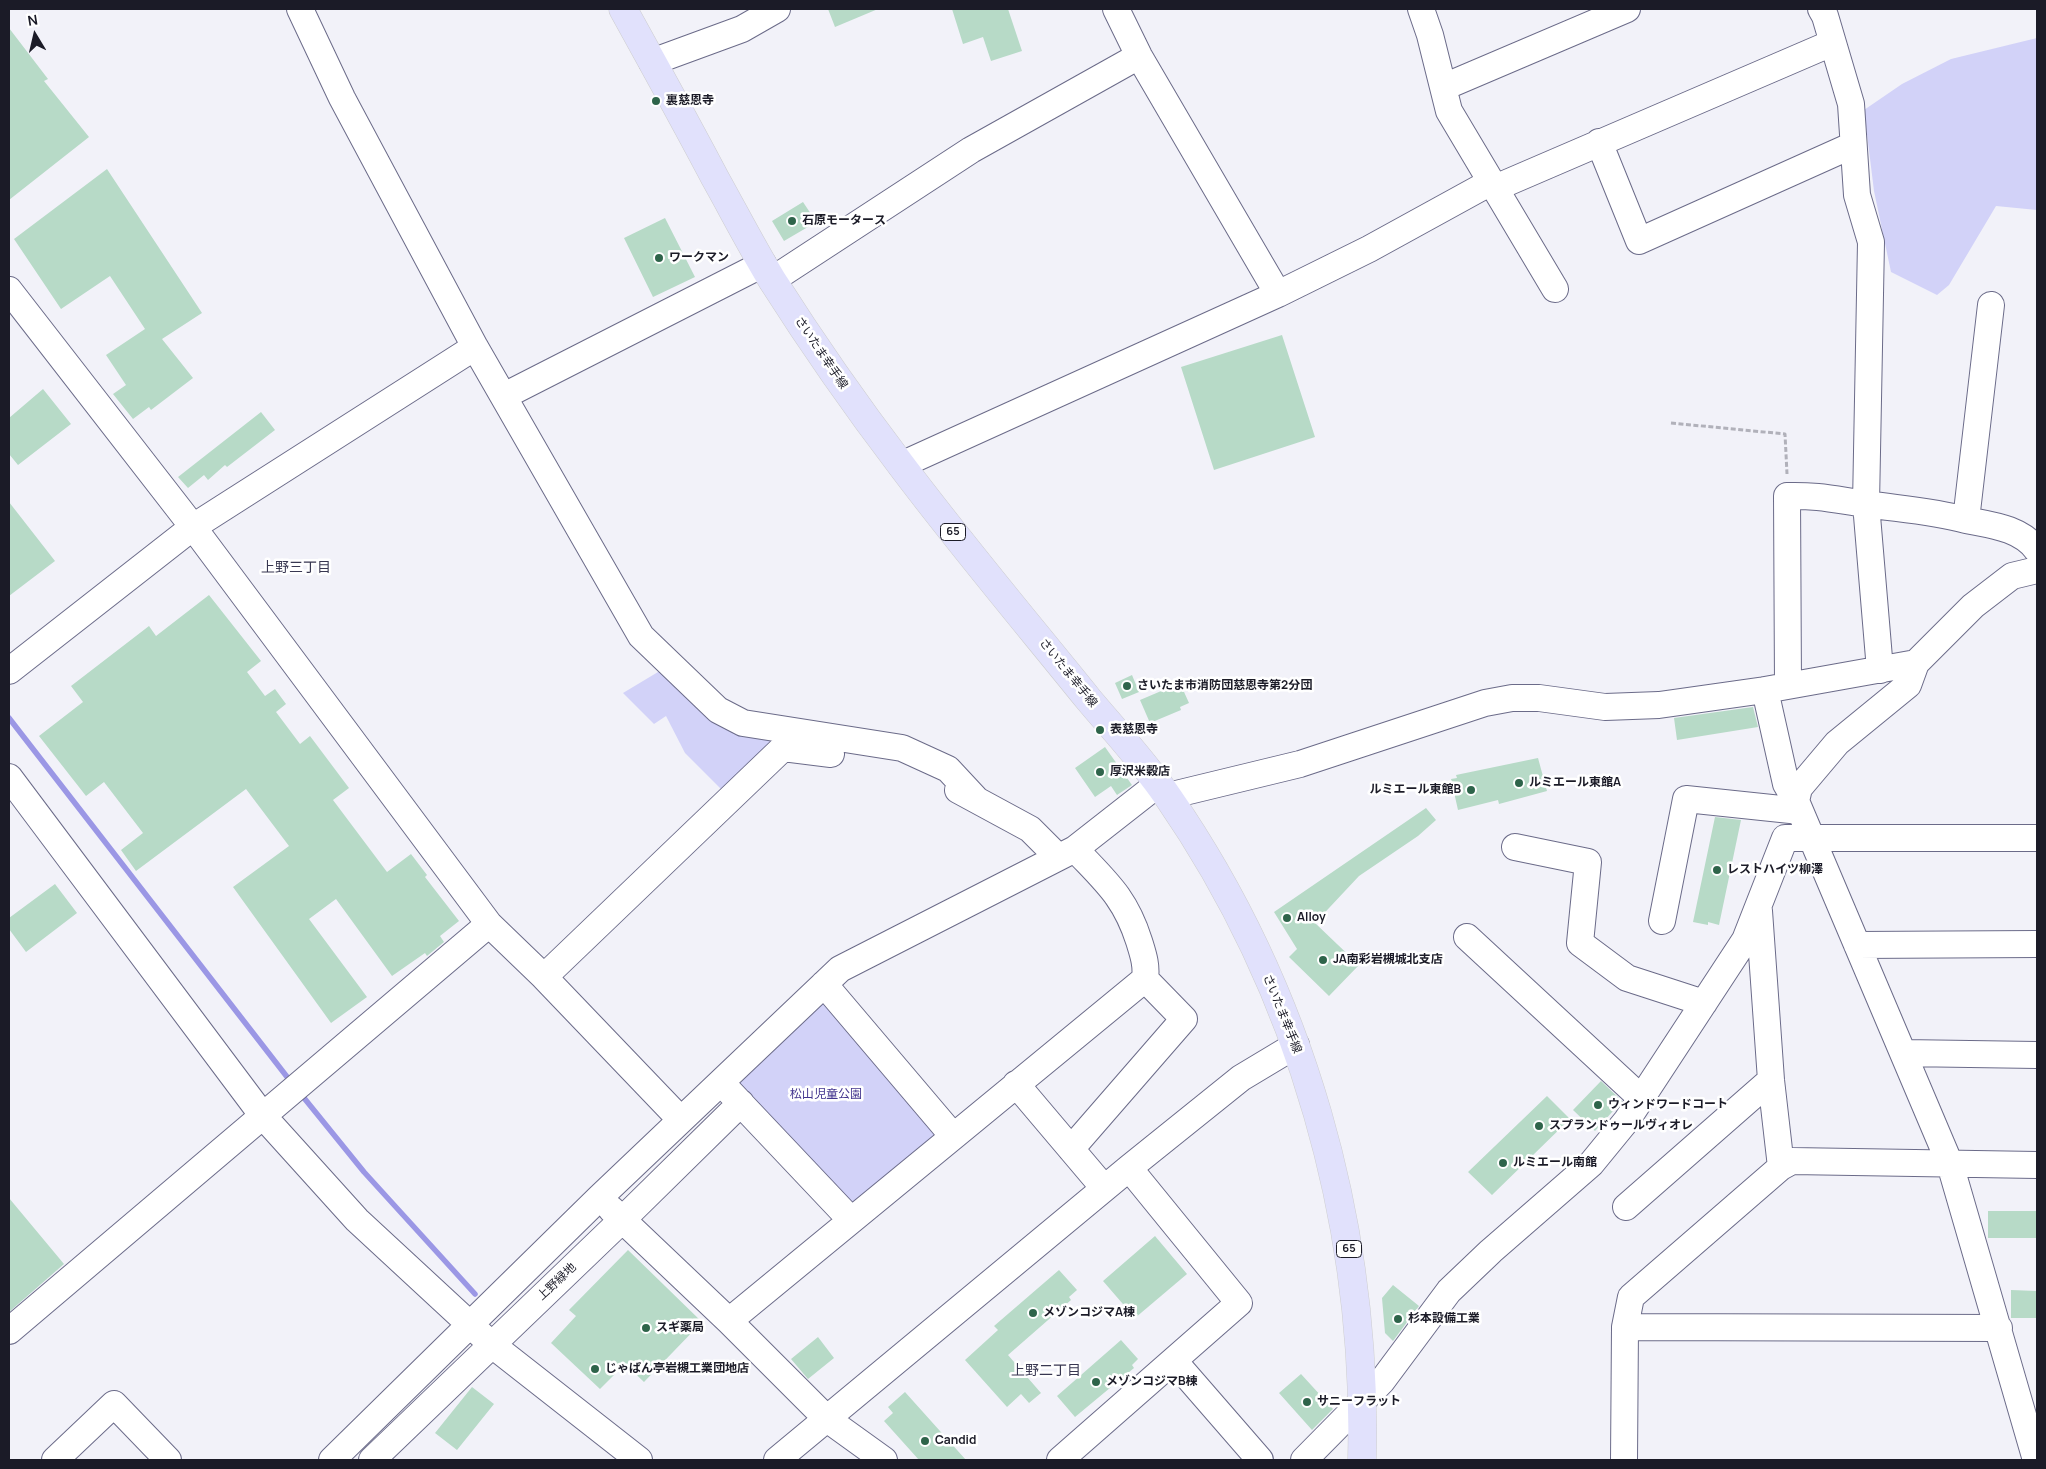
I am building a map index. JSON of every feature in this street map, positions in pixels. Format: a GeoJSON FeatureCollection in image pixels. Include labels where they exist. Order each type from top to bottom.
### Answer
{"type":"FeatureCollection","features":[{"type":"Feature","properties":{"kind":"main road","name":"さいたま幸手線"},"geometry":{"type":"LineString","coordinates":[[623,9],[767,272],[851,397],[901,465],[1163,790],[1239,917],[1296,1045],[1326,1140],[1338,1188],[1354,1287],[1363,1398],[1362,1460]]}},
{"type":"Feature","properties":{"kind":"street"},"geometry":{"type":"LineString","coordinates":[[300,9],[342,98],[475,347],[642,636],[718,710],[743,723],[902,748],[948,769],[975,798]]}},
{"type":"Feature","properties":{"kind":"street"},"geometry":{"type":"LineString","coordinates":[[652,62],[742,29],[777,9]]}},
{"type":"Feature","properties":{"kind":"street"},"geometry":{"type":"LineString","coordinates":[[1116,9],[1139,56],[1278,294]]}},
{"type":"Feature","properties":{"kind":"street"},"geometry":{"type":"LineString","coordinates":[[1421,9],[1450,111],[1555,289]]}},
{"type":"Feature","properties":{"kind":"street"},"geometry":{"type":"LineString","coordinates":[[1444,88],[1627,9]]}},
{"type":"Feature","properties":{"kind":"street"},"geometry":{"type":"LineString","coordinates":[[1820,9],[1851,104],[1857,195],[1871,242],[1866,504],[1880,670]]}},
{"type":"Feature","properties":{"kind":"street"},"geometry":{"type":"LineString","coordinates":[[901,465],[1278,294],[1369,250],[1493,185],[1832,43]]}},
{"type":"Feature","properties":{"kind":"street"},"geometry":{"type":"LineString","coordinates":[[504,396],[767,272],[971,150],[1139,56]]}},
{"type":"Feature","properties":{"kind":"street"},"geometry":{"type":"LineString","coordinates":[[1599,142],[1639,241],[1854,145]]}},
{"type":"Feature","properties":{"kind":"street"},"geometry":{"type":"LineString","coordinates":[[9,290],[193,527],[489,924],[544,977],[681,1120]]}},
{"type":"Feature","properties":{"kind":"street"},"geometry":{"type":"LineString","coordinates":[[1966,520],[1991,305]]}},
{"type":"Feature","properties":{"kind":"street"},"geometry":{"type":"LineString","coordinates":[[9,671],[193,527],[475,347]]}},
{"type":"Feature","properties":{"kind":"street"},"geometry":{"type":"LineString","coordinates":[[2036,1460],[1950,1164],[1798,806],[1786,784],[1776,688],[1787,496],[1816,495],[1866,504],[1933,511],[2002,527],[2024,537],[2037,550]]}},
{"type":"Feature","properties":{"kind":"street"},"geometry":{"type":"LineString","coordinates":[[1798,806],[1800,788],[1837,743],[1908,685],[1916,663],[1973,606],[2012,576],[2037,570]]}},
{"type":"Feature","properties":{"kind":"street"},"geometry":{"type":"LineString","coordinates":[[332,1460],[599,1198],[840,969],[1067,853],[1163,790],[1300,764],[1485,703],[1512,698],[1539,698],[1605,707],[1659,705],[1776,688],[1916,663]]}},
{"type":"Feature","properties":{"kind":"street"},"geometry":{"type":"LineString","coordinates":[[544,977],[783,748],[898,763],[975,798],[1030,829],[1067,853],[1121,899],[1130,916],[1147,967],[1145,978],[728,1321]]}},
{"type":"Feature","properties":{"kind":"street"},"geometry":{"type":"LineString","coordinates":[[9,777],[263,1116],[357,1220],[469,1325],[639,1460]]}},
{"type":"Feature","properties":{"kind":"street"},"geometry":{"type":"LineString","coordinates":[[1662,921],[1686,799],[1798,806]]}},
{"type":"Feature","properties":{"kind":"street"},"geometry":{"type":"LineString","coordinates":[[1304,1460],[1363,1398],[1382,1381],[1449,1291],[1491,1250],[1591,1164],[1627,1120],[1745,940],[1786,838],[2037,838]]}},
{"type":"Feature","properties":{"kind":"street"},"geometry":{"type":"LineString","coordinates":[[1515,847],[1588,862],[1580,943],[1627,978],[1704,1003]]}},
{"type":"Feature","properties":{"kind":"street"},"geometry":{"type":"LineString","coordinates":[[1758,909],[1771,1080],[1781,1167]]}},
{"type":"Feature","properties":{"kind":"street"},"geometry":{"type":"LineString","coordinates":[[9,1331],[489,924]]}},
{"type":"Feature","properties":{"kind":"street"},"geometry":{"type":"LineString","coordinates":[[1467,937],[1641,1098]]}},
{"type":"Feature","properties":{"kind":"street"},"geometry":{"type":"LineString","coordinates":[[1857,945],[2037,944]]}},
{"type":"Feature","properties":{"kind":"street"},"geometry":{"type":"LineString","coordinates":[[1071,1149],[1184,1019],[1145,978]]}},
{"type":"Feature","properties":{"kind":"street"},"geometry":{"type":"LineString","coordinates":[[824,984],[953,1136]]}},
{"type":"Feature","properties":{"kind":"street"},"geometry":{"type":"LineString","coordinates":[[777,1460],[1104,1188],[1241,1078],[1296,1045]]}},
{"type":"Feature","properties":{"kind":"street"},"geometry":{"type":"LineString","coordinates":[[1903,1053],[2037,1055]]}},
{"type":"Feature","properties":{"kind":"street"},"geometry":{"type":"LineString","coordinates":[[1626,1207],[1771,1080]]}},
{"type":"Feature","properties":{"kind":"street"},"geometry":{"type":"LineString","coordinates":[[720,1082],[851,1220]]}},
{"type":"Feature","properties":{"kind":"street"},"geometry":{"type":"LineString","coordinates":[[1016,1084],[1104,1188]]}},
{"type":"Feature","properties":{"kind":"street","name":"上野緑地"},"geometry":{"type":"LineString","coordinates":[[374,1460],[741,1103]]}},
{"type":"Feature","properties":{"kind":"street"},"geometry":{"type":"LineString","coordinates":[[1624,1460],[1625,1327],[1631,1297],[1781,1167],[1792,1161],[2037,1164]]}},
{"type":"Feature","properties":{"kind":"street"},"geometry":{"type":"LineString","coordinates":[[1060,1460],[1239,1303],[1129,1168]]}},
{"type":"Feature","properties":{"kind":"street"},"geometry":{"type":"LineString","coordinates":[[599,1198],[827,1419],[884,1460]]}},
{"type":"Feature","properties":{"kind":"street"},"geometry":{"type":"LineString","coordinates":[[1625,1327],[1999,1328]]}},
{"type":"Feature","properties":{"kind":"street"},"geometry":{"type":"LineString","coordinates":[[1174,1361],[1260,1460]]}},
{"type":"Feature","properties":{"kind":"street"},"geometry":{"type":"LineString","coordinates":[[55,1460],[114,1404],[168,1460]]}},
{"type":"Feature","properties":{"kind":"street"},"geometry":{"type":"LineString","coordinates":[[353,1440],[374,1460]]}},
{"type":"Feature","properties":{"kind":"path"},"geometry":{"type":"LineString","coordinates":[[1671,422],[1785,434],[1787,496]]}},
{"type":"Feature","properties":{"kind":"green space"},"geometry":{"type":"Polygon","coordinates":[[[2037,38],[2037,210],[1996,206],[1949,285],[1937,295],[1891,272],[1874,191],[1864,110],[1902,84],[1951,59],[2037,38]]]}},
{"type":"Feature","properties":{"kind":"green space"},"geometry":{"type":"Polygon","coordinates":[[[663,669],[783,740],[723,791],[685,753],[666,716],[654,724],[623,693],[663,669]]]}},
{"type":"Feature","properties":{"kind":"green space","name":"松山児童公園"},"geometry":{"type":"Polygon","coordinates":[[[827,1002],[936,1128],[935,1138],[859,1204],[848,1206],[735,1082],[815,1004],[827,1002]]]}},
{"type":"Feature","properties":{"kind":"building"},"geometry":{"type":"Polygon","coordinates":[[[828,9],[878,9],[835,27],[828,9]]]}},
{"type":"Feature","properties":{"kind":"building"},"geometry":{"type":"Polygon","coordinates":[[[952,9],[1008,9],[1022,51],[991,61],[983,37],[963,44],[952,9]]]}},
{"type":"Feature","properties":{"kind":"building"},"geometry":{"type":"Polygon","coordinates":[[[9,28],[48,79],[44,81],[89,137],[9,200],[9,28]]]}},
{"type":"Feature","properties":{"kind":"building"},"geometry":{"type":"Polygon","coordinates":[[[107,169],[202,313],[162,339],[193,378],[151,410],[149,407],[133,419],[113,394],[126,385],[106,355],[145,329],[110,276],[61,309],[14,239],[107,169]]]}},
{"type":"Feature","properties":{"kind":"building"},"geometry":{"type":"Polygon","coordinates":[[[803,202],[811,214],[809,217],[813,224],[784,241],[772,221],[803,202]]]}},
{"type":"Feature","properties":{"kind":"building"},"geometry":{"type":"Polygon","coordinates":[[[665,218],[695,277],[653,297],[624,238],[665,218]]]}},
{"type":"Feature","properties":{"kind":"building"},"geometry":{"type":"Polygon","coordinates":[[[1282,335],[1315,437],[1214,470],[1181,367],[1282,335]]]}},
{"type":"Feature","properties":{"kind":"building"},"geometry":{"type":"Polygon","coordinates":[[[43,389],[71,424],[18,465],[9,454],[9,418],[43,389]]]}},
{"type":"Feature","properties":{"kind":"building"},"geometry":{"type":"Polygon","coordinates":[[[261,412],[275,430],[227,467],[225,465],[208,480],[204,475],[188,488],[178,477],[261,412]]]}},
{"type":"Feature","properties":{"kind":"building"},"geometry":{"type":"Polygon","coordinates":[[[9,502],[55,561],[9,596],[9,502]]]}},
{"type":"Feature","properties":{"kind":"building"},"geometry":{"type":"Polygon","coordinates":[[[209,595],[261,661],[247,672],[265,696],[275,689],[286,704],[276,712],[300,744],[310,736],[349,788],[333,800],[387,872],[411,854],[427,875],[425,877],[459,921],[440,936],[444,942],[427,956],[425,953],[392,976],[336,899],[309,919],[367,997],[331,1023],[233,887],[289,846],[246,789],[136,871],[121,850],[143,833],[104,782],[86,796],[39,736],[83,702],[71,686],[149,626],[156,636],[209,595]]]}},
{"type":"Feature","properties":{"kind":"building"},"geometry":{"type":"Polygon","coordinates":[[[1132,675],[1139,692],[1122,699],[1115,683],[1132,675]]]}},
{"type":"Feature","properties":{"kind":"building"},"geometry":{"type":"Polygon","coordinates":[[[1180,683],[1189,703],[1180,707],[1181,710],[1150,723],[1140,700],[1180,683]]]}},
{"type":"Feature","properties":{"kind":"building"},"geometry":{"type":"Polygon","coordinates":[[[1753,707],[1758,727],[1677,740],[1674,718],[1753,707]]]}},
{"type":"Feature","properties":{"kind":"building"},"geometry":{"type":"Polygon","coordinates":[[[1105,747],[1132,785],[1117,795],[1111,786],[1095,797],[1075,768],[1105,747]]]}},
{"type":"Feature","properties":{"kind":"building"},"geometry":{"type":"Polygon","coordinates":[[[1538,758],[1547,791],[1499,804],[1498,800],[1458,810],[1451,779],[1457,778],[1456,775],[1538,758]]]}},
{"type":"Feature","properties":{"kind":"building"},"geometry":{"type":"Polygon","coordinates":[[[1426,808],[1436,820],[1418,836],[1359,876],[1315,923],[1359,965],[1329,996],[1289,957],[1297,949],[1274,912],[1426,808]]]}},
{"type":"Feature","properties":{"kind":"building","name":"レストハイツ柳澤"},"geometry":{"type":"Polygon","coordinates":[[[1715,817],[1741,820],[1719,925],[1708,922],[1708,925],[1693,922],[1715,817]]]}},
{"type":"Feature","properties":{"kind":"building"},"geometry":{"type":"Polygon","coordinates":[[[55,884],[77,913],[26,952],[9,929],[9,918],[55,884]]]}},
{"type":"Feature","properties":{"kind":"building","name":"ウィンドワードコート"},"geometry":{"type":"Polygon","coordinates":[[[1601,1081],[1622,1101],[1595,1131],[1573,1110],[1601,1081]]]}},
{"type":"Feature","properties":{"kind":"building"},"geometry":{"type":"Polygon","coordinates":[[[1547,1096],[1570,1119],[1492,1195],[1468,1172],[1547,1096]]]}},
{"type":"Feature","properties":{"kind":"building"},"geometry":{"type":"Polygon","coordinates":[[[9,1198],[64,1264],[9,1312],[9,1198]]]}},
{"type":"Feature","properties":{"kind":"building"},"geometry":{"type":"Polygon","coordinates":[[[1988,1211],[2037,1211],[2037,1238],[1988,1238],[1988,1211]]]}},
{"type":"Feature","properties":{"kind":"building"},"geometry":{"type":"Polygon","coordinates":[[[1155,1236],[1187,1274],[1135,1318],[1103,1281],[1155,1236]]]}},
{"type":"Feature","properties":{"kind":"building"},"geometry":{"type":"Polygon","coordinates":[[[628,1250],[702,1322],[644,1382],[625,1364],[600,1389],[551,1343],[576,1316],[569,1310],[628,1250]]]}},
{"type":"Feature","properties":{"kind":"building"},"geometry":{"type":"Polygon","coordinates":[[[1059,1270],[1077,1290],[1069,1297],[1071,1300],[1008,1355],[1041,1393],[1029,1403],[1021,1394],[1007,1407],[965,1360],[998,1330],[994,1326],[1059,1270]]]}},
{"type":"Feature","properties":{"kind":"building"},"geometry":{"type":"Polygon","coordinates":[[[1393,1285],[1419,1306],[1393,1341],[1385,1333],[1382,1298],[1393,1285]]]}},
{"type":"Feature","properties":{"kind":"building"},"geometry":{"type":"Polygon","coordinates":[[[2011,1290],[2037,1291],[2037,1318],[2011,1318],[2011,1290]]]}},
{"type":"Feature","properties":{"kind":"building"},"geometry":{"type":"Polygon","coordinates":[[[818,1337],[834,1358],[808,1379],[791,1359],[818,1337]]]}},
{"type":"Feature","properties":{"kind":"building","name":"メゾンコジマB棟"},"geometry":{"type":"Polygon","coordinates":[[[1121,1340],[1138,1359],[1132,1365],[1134,1368],[1075,1417],[1057,1396],[1121,1340]]]}},
{"type":"Feature","properties":{"kind":"building","name":"サニーフラット"},"geometry":{"type":"Polygon","coordinates":[[[1301,1374],[1333,1409],[1312,1430],[1279,1393],[1301,1374]]]}},
{"type":"Feature","properties":{"kind":"building"},"geometry":{"type":"Polygon","coordinates":[[[472,1387],[494,1404],[457,1450],[435,1433],[472,1387]]]}},
{"type":"Feature","properties":{"kind":"building","name":"Candid"},"geometry":{"type":"Polygon","coordinates":[[[905,1392],[966,1460],[919,1460],[884,1421],[893,1413],[888,1407],[905,1392]]]}},
{"type":"Feature","properties":{"kind":"waterway"},"geometry":{"type":"LineString","coordinates":[[9,718],[291,1082]]}},
{"type":"Feature","properties":{"kind":"waterway"},"geometry":{"type":"LineString","coordinates":[[300,1093],[364,1172],[475,1294]]}},
{"type":"Feature","properties":{"kind":"place","name":"裏慈恩寺"},"geometry":{"type":"Point","coordinates":[656,101]}},
{"type":"Feature","properties":{"kind":"place","name":"石原モータース"},"geometry":{"type":"Point","coordinates":[792,221]}},
{"type":"Feature","properties":{"kind":"place","name":"ワークマン"},"geometry":{"type":"Point","coordinates":[659,258]}},
{"type":"Feature","properties":{"kind":"place","name":"さいたま市消防団慈恩寺第2分団"},"geometry":{"type":"Point","coordinates":[1127,686]}},
{"type":"Feature","properties":{"kind":"place","name":"表慈恩寺"},"geometry":{"type":"Point","coordinates":[1100,730]}},
{"type":"Feature","properties":{"kind":"place","name":"厚沢米穀店"},"geometry":{"type":"Point","coordinates":[1100,772]}},
{"type":"Feature","properties":{"kind":"place","name":"ルミエール東館A"},"geometry":{"type":"Point","coordinates":[1519,783]}},
{"type":"Feature","properties":{"kind":"place","name":"ルミエール東館B"},"geometry":{"type":"Point","coordinates":[1471,790]}},
{"type":"Feature","properties":{"kind":"place","name":"レストハイツ柳澤"},"geometry":{"type":"Point","coordinates":[1717,870]}},
{"type":"Feature","properties":{"kind":"place","name":"Alloy"},"geometry":{"type":"Point","coordinates":[1287,918]}},
{"type":"Feature","properties":{"kind":"place","name":"JA南彩岩槻城北支店"},"geometry":{"type":"Point","coordinates":[1323,960]}},
{"type":"Feature","properties":{"kind":"place","name":"ウィンドワードコート"},"geometry":{"type":"Point","coordinates":[1598,1105]}},
{"type":"Feature","properties":{"kind":"place","name":"スプランドゥールヴィオレ"},"geometry":{"type":"Point","coordinates":[1539,1126]}},
{"type":"Feature","properties":{"kind":"place","name":"ルミエール南館"},"geometry":{"type":"Point","coordinates":[1503,1163]}},
{"type":"Feature","properties":{"kind":"place","name":"メゾンコジマA棟"},"geometry":{"type":"Point","coordinates":[1033,1313]}},
{"type":"Feature","properties":{"kind":"place","name":"杉本設備工業"},"geometry":{"type":"Point","coordinates":[1398,1319]}},
{"type":"Feature","properties":{"kind":"place","name":"スギ薬局"},"geometry":{"type":"Point","coordinates":[646,1328]}},
{"type":"Feature","properties":{"kind":"place","name":"じゃぱん亭岩槻工業団地店"},"geometry":{"type":"Point","coordinates":[595,1369]}},
{"type":"Feature","properties":{"kind":"place","name":"メゾンコジマB棟"},"geometry":{"type":"Point","coordinates":[1096,1382]}},
{"type":"Feature","properties":{"kind":"place","name":"サニーフラット"},"geometry":{"type":"Point","coordinates":[1307,1402]}},
{"type":"Feature","properties":{"kind":"place","name":"Candid"},"geometry":{"type":"Point","coordinates":[925,1441]}},
{"type":"Feature","properties":{"kind":"district","name":"上野三丁目"},"geometry":{"type":"Point","coordinates":[296,568]}},
{"type":"Feature","properties":{"kind":"district","name":"上野二丁目"},"geometry":{"type":"Point","coordinates":[1046,1371]}}]}
